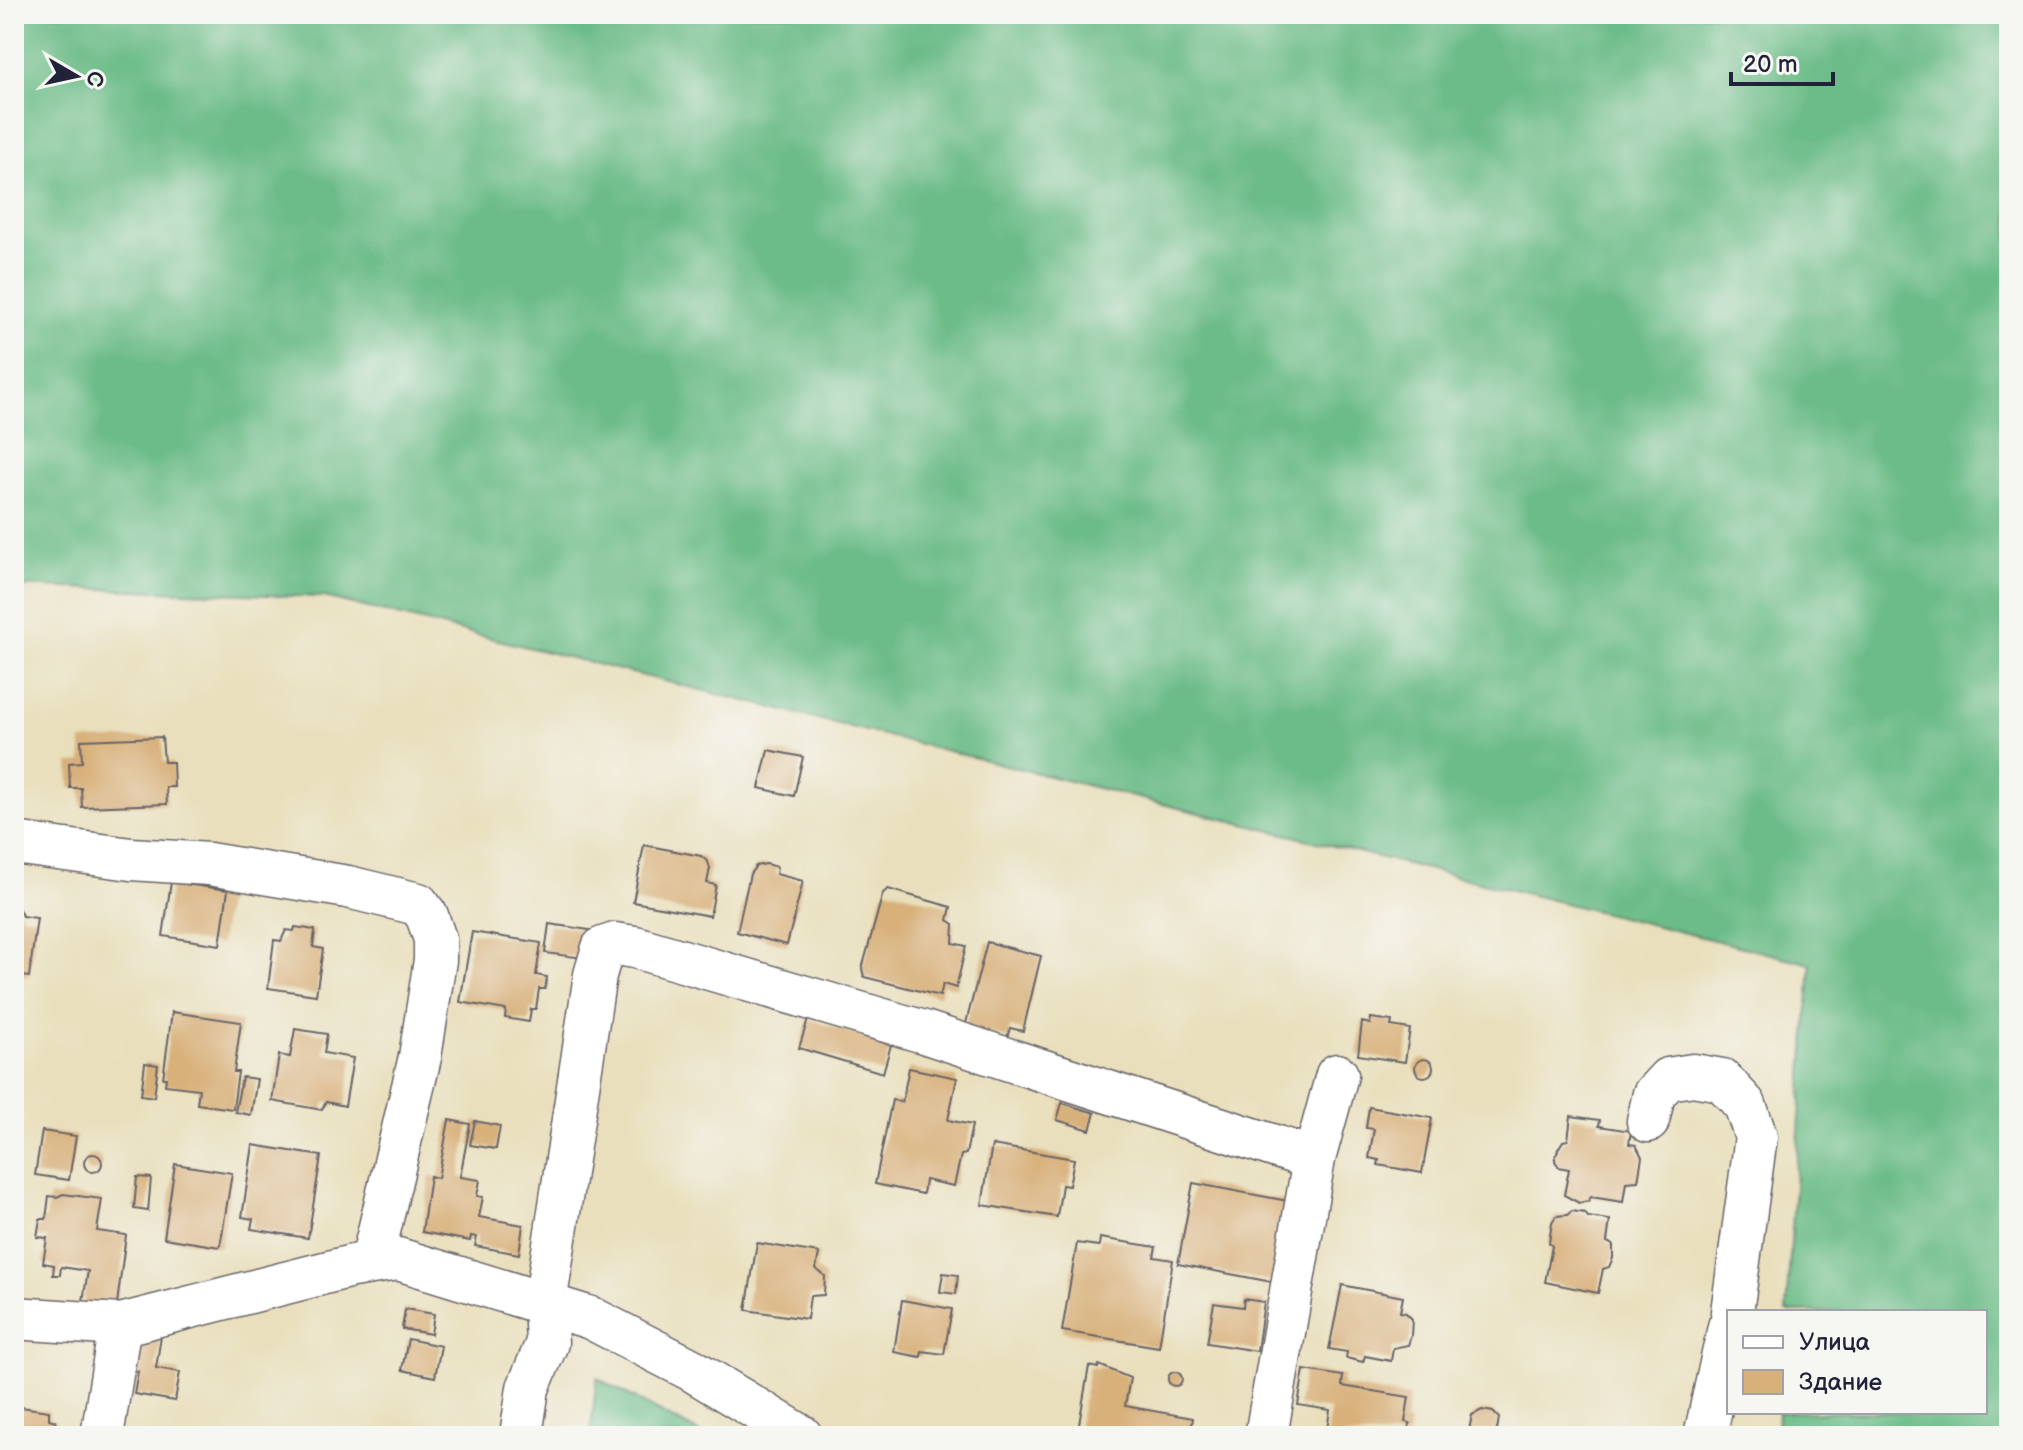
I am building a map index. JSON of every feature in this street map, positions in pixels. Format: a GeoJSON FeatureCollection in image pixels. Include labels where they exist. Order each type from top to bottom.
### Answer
{"type":"FeatureCollection","features":[{"type":"Feature","properties":{"kind":"street"},"geometry":{"type":"LineString","coordinates":[[14,843],[131,859],[209,864],[348,887],[418,904],[427,916],[435,939],[435,960],[420,1057],[372,1261]]}},
{"type":"Feature","properties":{"kind":"street"},"geometry":{"type":"LineString","coordinates":[[521,1436],[528,1388],[547,1343],[545,1304],[595,975],[603,948],[615,944],[635,947],[924,1032],[1314,1159]]}},
{"type":"Feature","properties":{"kind":"street"},"geometry":{"type":"LineString","coordinates":[[1266,1436],[1314,1159],[1337,1075]]}},
{"type":"Feature","properties":{"kind":"street"},"geometry":{"type":"LineString","coordinates":[[1648,1121],[1654,1094],[1668,1079],[1693,1075],[1722,1080],[1745,1105],[1756,1137],[1732,1310]]}},
{"type":"Feature","properties":{"kind":"street"},"geometry":{"type":"LineString","coordinates":[[14,1318],[120,1325],[372,1261],[398,1259],[417,1262],[591,1318],[630,1336],[801,1436]]}},
{"type":"Feature","properties":{"kind":"street"},"geometry":{"type":"LineString","coordinates":[[102,1436],[120,1325]]}},
{"type":"Feature","properties":{"kind":"street"},"geometry":{"type":"LineString","coordinates":[[1705,1436],[1727,1336]]}},
{"type":"Feature","properties":{"kind":"green space"},"geometry":{"type":"Polygon","coordinates":[[[14,14],[2009,14],[2009,1436],[1777,1436],[1778,1414],[1987,1414],[1987,1310],[1786,1310],[1811,964],[324,597],[14,586],[14,14]]]}},
{"type":"Feature","properties":{"kind":"green space"},"geometry":{"type":"Polygon","coordinates":[[[597,1378],[705,1436],[590,1436],[597,1378]]]}},
{"type":"Feature","properties":{"kind":"building"},"geometry":{"type":"Polygon","coordinates":[[[162,737],[164,762],[173,762],[174,787],[166,787],[167,804],[82,807],[81,788],[70,788],[69,763],[82,762],[81,740],[162,737]]]}},
{"type":"Feature","properties":{"kind":"building"},"geometry":{"type":"Polygon","coordinates":[[[768,750],[803,757],[794,796],[759,788],[768,750]]]}},
{"type":"Feature","properties":{"kind":"building"},"geometry":{"type":"Polygon","coordinates":[[[644,845],[701,856],[708,862],[707,883],[716,885],[710,916],[633,902],[644,845]]]}},
{"type":"Feature","properties":{"kind":"building"},"geometry":{"type":"Polygon","coordinates":[[[766,864],[777,867],[776,874],[803,881],[787,945],[737,932],[750,874],[756,866],[766,864]]]}},
{"type":"Feature","properties":{"kind":"building"},"geometry":{"type":"Polygon","coordinates":[[[171,882],[228,890],[220,945],[163,936],[171,882]]]}},
{"type":"Feature","properties":{"kind":"building"},"geometry":{"type":"Polygon","coordinates":[[[888,889],[951,907],[948,920],[954,924],[953,943],[966,946],[956,988],[943,984],[940,996],[864,977],[862,969],[883,893],[888,889]]]}},
{"type":"Feature","properties":{"kind":"building"},"geometry":{"type":"Polygon","coordinates":[[[14,905],[17,905],[22,916],[37,918],[29,977],[14,975],[14,905]]]}},
{"type":"Feature","properties":{"kind":"building"},"geometry":{"type":"Polygon","coordinates":[[[549,924],[596,931],[583,958],[545,953],[549,924]]]}},
{"type":"Feature","properties":{"kind":"building"},"geometry":{"type":"Polygon","coordinates":[[[295,927],[315,930],[313,947],[323,949],[316,995],[268,988],[274,940],[281,941],[286,930],[294,931],[295,927]]]}},
{"type":"Feature","properties":{"kind":"building"},"geometry":{"type":"Polygon","coordinates":[[[472,932],[541,943],[536,975],[547,977],[545,989],[539,989],[536,1009],[531,1009],[529,1022],[505,1018],[506,1010],[460,1002],[472,932]]]}},
{"type":"Feature","properties":{"kind":"building"},"geometry":{"type":"Polygon","coordinates":[[[987,942],[1041,956],[1023,1031],[1010,1028],[1007,1038],[965,1027],[987,942]]]}},
{"type":"Feature","properties":{"kind":"building"},"geometry":{"type":"Polygon","coordinates":[[[172,1012],[241,1022],[233,1109],[197,1104],[199,1089],[165,1085],[166,1078],[163,1078],[172,1012]]]}},
{"type":"Feature","properties":{"kind":"building"},"geometry":{"type":"Polygon","coordinates":[[[1371,1018],[1392,1021],[1391,1026],[1410,1029],[1405,1062],[1358,1055],[1362,1022],[1370,1024],[1371,1018]]]}},
{"type":"Feature","properties":{"kind":"building"},"geometry":{"type":"Polygon","coordinates":[[[808,1019],[891,1045],[883,1073],[799,1048],[808,1019]]]}},
{"type":"Feature","properties":{"kind":"building"},"geometry":{"type":"Polygon","coordinates":[[[295,1029],[327,1034],[324,1053],[353,1058],[345,1106],[326,1102],[322,1110],[272,1101],[279,1055],[290,1057],[295,1029]]]}},
{"type":"Feature","properties":{"kind":"building"},"geometry":{"type":"Polygon","coordinates":[[[1424,1059],[1433,1068],[1424,1077],[1415,1068],[1424,1059]]]}},
{"type":"Feature","properties":{"kind":"building"},"geometry":{"type":"Polygon","coordinates":[[[145,1063],[158,1065],[154,1097],[141,1095],[145,1063]]]}},
{"type":"Feature","properties":{"kind":"building"},"geometry":{"type":"Polygon","coordinates":[[[909,1068],[957,1078],[948,1120],[972,1125],[966,1154],[961,1155],[954,1186],[925,1180],[923,1194],[875,1184],[892,1100],[902,1102],[909,1068]]]}},
{"type":"Feature","properties":{"kind":"building"},"geometry":{"type":"Polygon","coordinates":[[[242,1077],[257,1079],[251,1115],[235,1112],[242,1077]]]}},
{"type":"Feature","properties":{"kind":"building"},"geometry":{"type":"Polygon","coordinates":[[[1062,1103],[1095,1113],[1090,1130],[1057,1120],[1062,1103]]]}},
{"type":"Feature","properties":{"kind":"building"},"geometry":{"type":"Polygon","coordinates":[[[1369,1107],[1432,1118],[1422,1173],[1378,1165],[1379,1160],[1369,1158],[1374,1129],[1366,1128],[1369,1107]]]}},
{"type":"Feature","properties":{"kind":"building"},"geometry":{"type":"Polygon","coordinates":[[[1571,1116],[1600,1120],[1599,1126],[1631,1131],[1629,1144],[1636,1145],[1642,1157],[1638,1181],[1626,1182],[1623,1202],[1591,1197],[1579,1203],[1564,1195],[1569,1169],[1559,1167],[1555,1161],[1558,1149],[1563,1141],[1568,1140],[1571,1116]]]}},
{"type":"Feature","properties":{"kind":"building"},"geometry":{"type":"Polygon","coordinates":[[[449,1120],[470,1124],[460,1177],[480,1180],[477,1196],[483,1197],[479,1217],[523,1225],[519,1254],[475,1246],[477,1237],[471,1236],[470,1241],[422,1232],[430,1176],[438,1178],[449,1120]]]}},
{"type":"Feature","properties":{"kind":"building"},"geometry":{"type":"Polygon","coordinates":[[[475,1121],[500,1126],[496,1149],[470,1145],[475,1121]]]}},
{"type":"Feature","properties":{"kind":"building"},"geometry":{"type":"Polygon","coordinates":[[[42,1131],[76,1136],[69,1180],[35,1175],[42,1131]]]}},
{"type":"Feature","properties":{"kind":"building"},"geometry":{"type":"Polygon","coordinates":[[[253,1145],[321,1156],[308,1238],[251,1229],[253,1219],[242,1217],[253,1145]]]}},
{"type":"Feature","properties":{"kind":"building"},"geometry":{"type":"Polygon","coordinates":[[[992,1145],[1074,1159],[1069,1186],[1062,1185],[1057,1217],[982,1205],[992,1145]]]}},
{"type":"Feature","properties":{"kind":"building"},"geometry":{"type":"Polygon","coordinates":[[[89,1154],[97,1154],[102,1163],[100,1170],[89,1172],[84,1167],[84,1159],[89,1154]]]}},
{"type":"Feature","properties":{"kind":"building"},"geometry":{"type":"Polygon","coordinates":[[[175,1164],[232,1173],[220,1247],[164,1238],[175,1164]]]}},
{"type":"Feature","properties":{"kind":"building"},"geometry":{"type":"Polygon","coordinates":[[[137,1177],[151,1178],[148,1211],[134,1209],[137,1177]]]}},
{"type":"Feature","properties":{"kind":"building"},"geometry":{"type":"Polygon","coordinates":[[[1193,1183],[1288,1201],[1272,1282],[1178,1264],[1193,1183]]]}},
{"type":"Feature","properties":{"kind":"building"},"geometry":{"type":"Polygon","coordinates":[[[63,1194],[102,1199],[97,1231],[126,1235],[117,1304],[82,1307],[88,1271],[61,1267],[60,1275],[53,1275],[54,1265],[43,1263],[47,1238],[37,1237],[40,1219],[46,1219],[49,1196],[63,1194]]]}},
{"type":"Feature","properties":{"kind":"building"},"geometry":{"type":"Polygon","coordinates":[[[1572,1211],[1610,1220],[1607,1242],[1613,1245],[1613,1258],[1609,1267],[1603,1269],[1598,1293],[1545,1282],[1552,1246],[1549,1243],[1552,1222],[1556,1216],[1572,1211]]]}},
{"type":"Feature","properties":{"kind":"building"},"geometry":{"type":"Polygon","coordinates":[[[1100,1238],[1156,1247],[1154,1257],[1173,1260],[1159,1347],[1062,1331],[1077,1243],[1099,1246],[1100,1238]]]}},
{"type":"Feature","properties":{"kind":"building"},"geometry":{"type":"Polygon","coordinates":[[[757,1243],[819,1253],[816,1269],[825,1276],[824,1295],[810,1296],[807,1319],[746,1310],[757,1243]]]}},
{"type":"Feature","properties":{"kind":"building"},"geometry":{"type":"Polygon","coordinates":[[[943,1273],[958,1275],[956,1294],[940,1292],[943,1273]]]}},
{"type":"Feature","properties":{"kind":"building"},"geometry":{"type":"Polygon","coordinates":[[[1342,1285],[1403,1297],[1400,1312],[1412,1319],[1411,1336],[1408,1345],[1393,1348],[1391,1361],[1365,1356],[1363,1362],[1346,1358],[1347,1352],[1329,1349],[1342,1285]]]}},
{"type":"Feature","properties":{"kind":"building"},"geometry":{"type":"Polygon","coordinates":[[[1244,1299],[1264,1302],[1257,1351],[1207,1343],[1214,1303],[1243,1307],[1244,1299]]]}},
{"type":"Feature","properties":{"kind":"building"},"geometry":{"type":"Polygon","coordinates":[[[902,1300],[952,1309],[944,1354],[922,1351],[921,1357],[894,1352],[902,1300]]]}},
{"type":"Feature","properties":{"kind":"building"},"geometry":{"type":"Polygon","coordinates":[[[405,1309],[434,1314],[431,1334],[402,1329],[405,1309]]]}},
{"type":"Feature","properties":{"kind":"building"},"geometry":{"type":"Polygon","coordinates":[[[161,1336],[156,1368],[180,1372],[175,1401],[134,1394],[138,1371],[127,1369],[131,1340],[161,1336]]]}},
{"type":"Feature","properties":{"kind":"building"},"geometry":{"type":"Polygon","coordinates":[[[408,1339],[441,1346],[435,1377],[402,1370],[408,1339]]]}},
{"type":"Feature","properties":{"kind":"building"},"geometry":{"type":"Polygon","coordinates":[[[1099,1365],[1130,1378],[1125,1406],[1193,1418],[1190,1436],[1077,1436],[1089,1366],[1098,1368],[1099,1365]]]}},
{"type":"Feature","properties":{"kind":"building"},"geometry":{"type":"Polygon","coordinates":[[[1304,1370],[1343,1376],[1342,1386],[1409,1397],[1405,1422],[1410,1423],[1408,1436],[1326,1436],[1330,1410],[1298,1405],[1304,1370]]]}},
{"type":"Feature","properties":{"kind":"building"},"geometry":{"type":"Polygon","coordinates":[[[1175,1372],[1182,1379],[1175,1386],[1168,1379],[1175,1372]]]}},
{"type":"Feature","properties":{"kind":"building"},"geometry":{"type":"Polygon","coordinates":[[[14,1406],[49,1411],[49,1419],[56,1421],[54,1430],[62,1431],[61,1436],[14,1436],[14,1406]]]}},
{"type":"Feature","properties":{"kind":"building"},"geometry":{"type":"Polygon","coordinates":[[[1482,1410],[1493,1412],[1499,1418],[1496,1436],[1468,1436],[1472,1415],[1482,1410]]]}}]}
